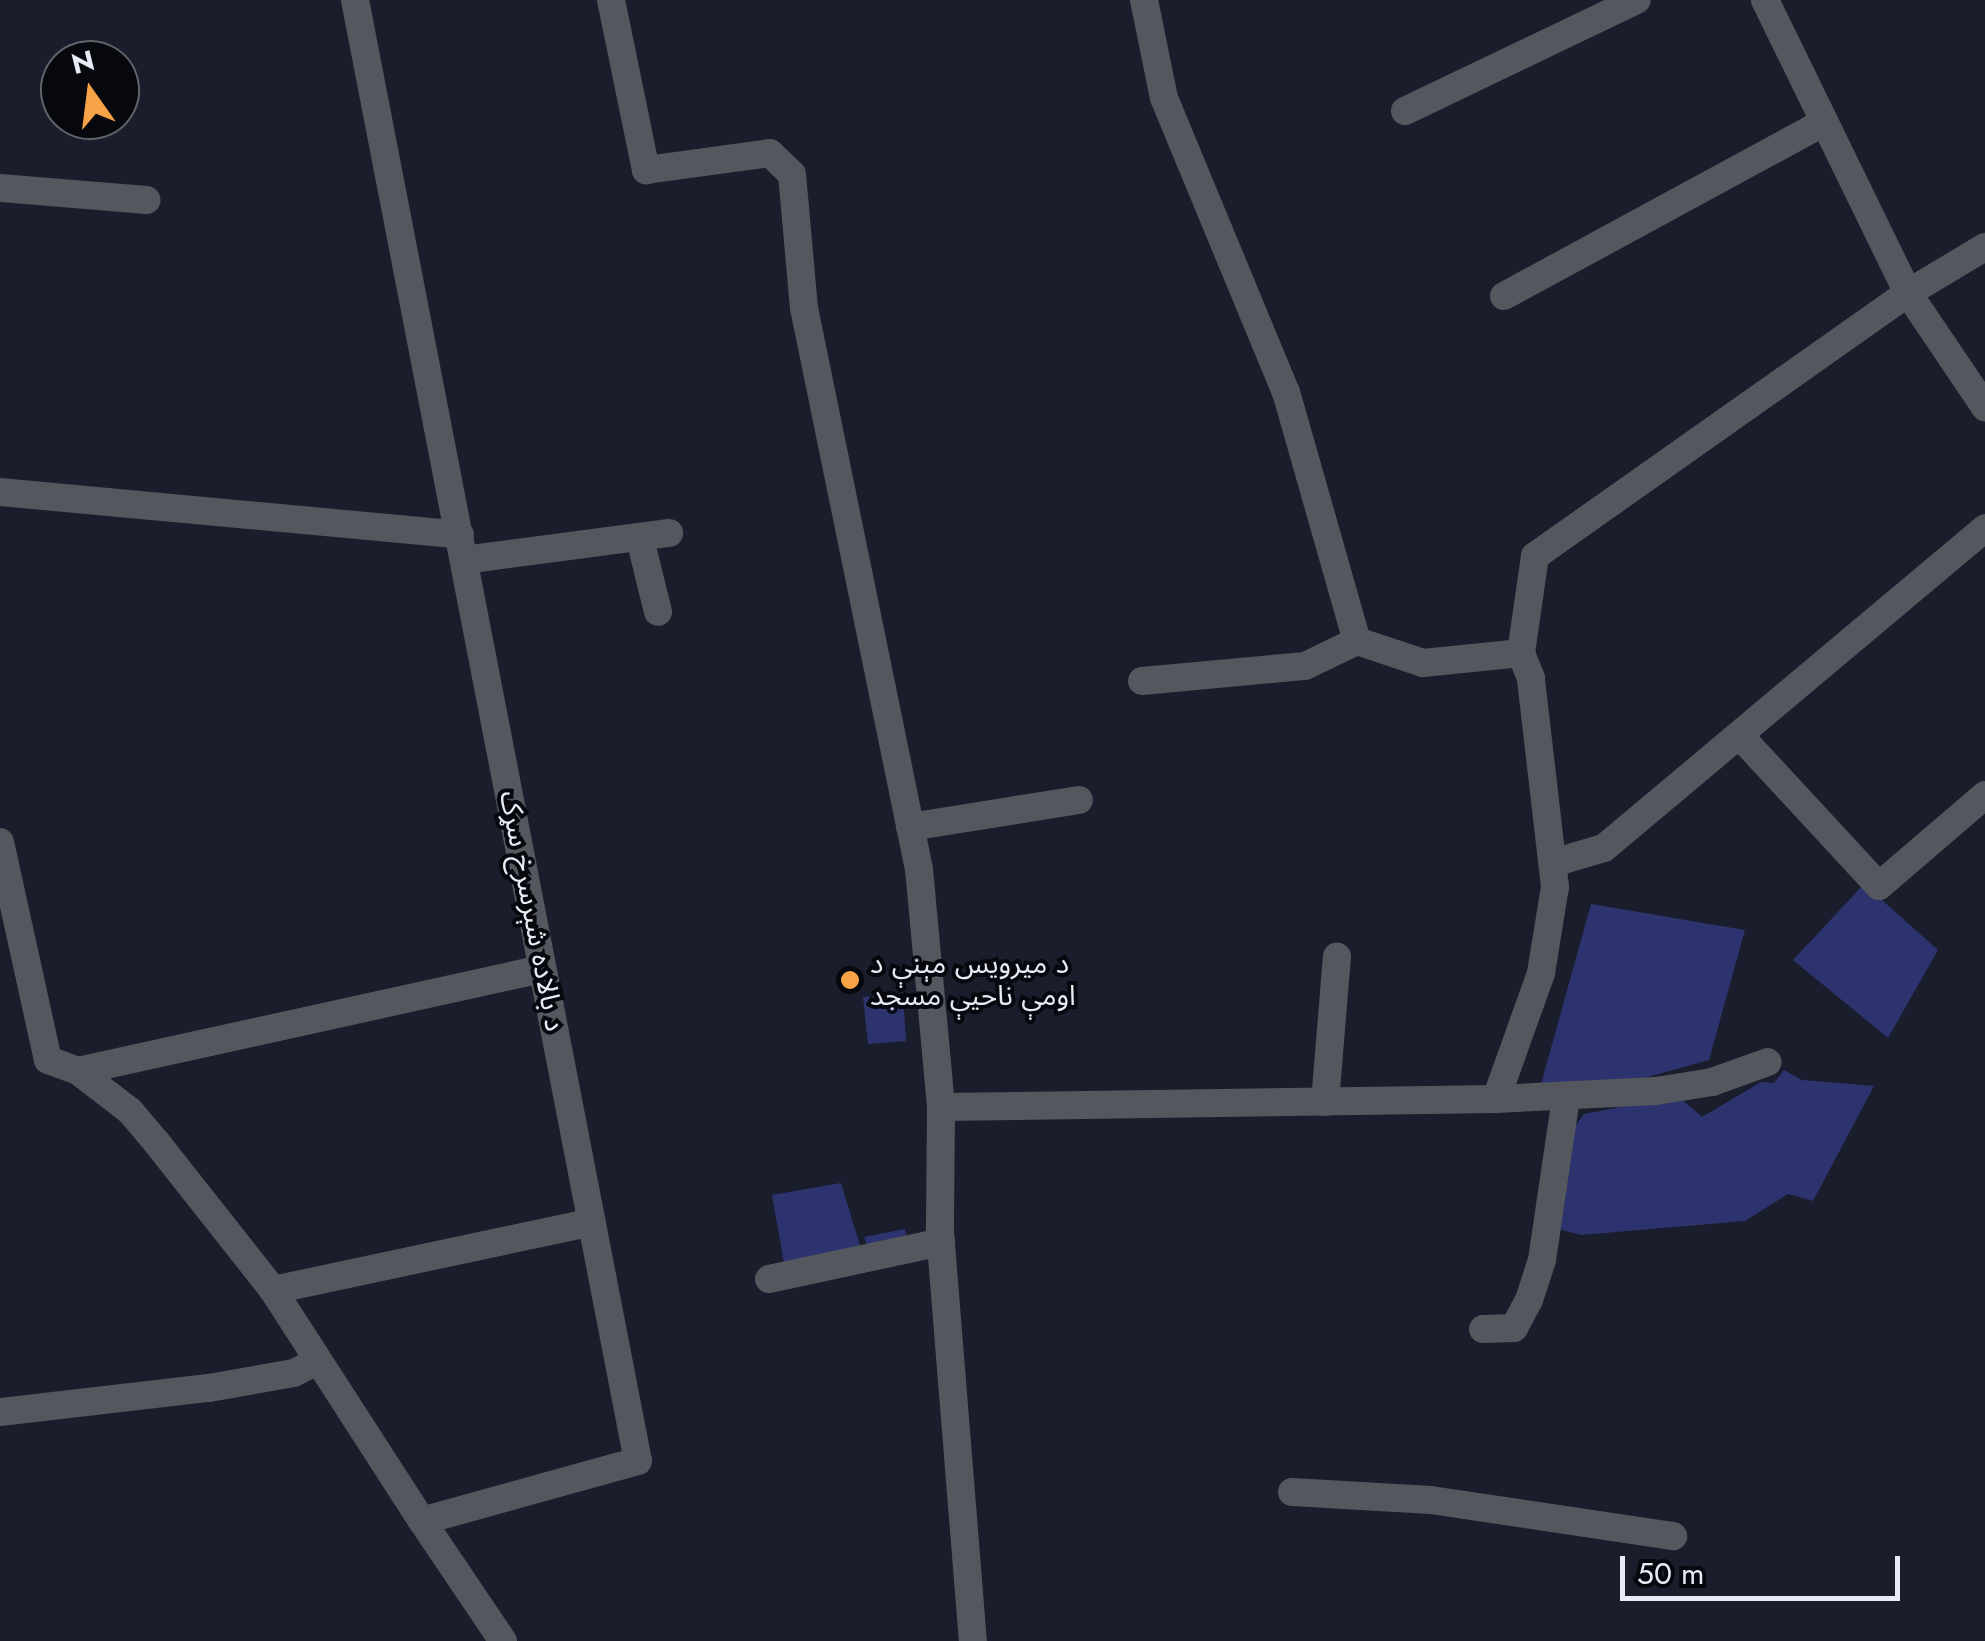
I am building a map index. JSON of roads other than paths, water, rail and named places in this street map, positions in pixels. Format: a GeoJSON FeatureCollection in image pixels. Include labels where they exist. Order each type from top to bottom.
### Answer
{"type":"FeatureCollection","features":[{"type":"Feature","properties":{"kind":"street","name":"د بالاده شېرسرخ سړک"},"geometry":{"type":"LineString","coordinates":[[355,0],[638,1461],[422,1521]]}},
{"type":"Feature","properties":{"kind":"street"},"geometry":{"type":"LineString","coordinates":[[611,0],[646,170],[770,153],[792,174],[804,308],[910,827],[941,1107],[941,1242],[973,1641]]}},
{"type":"Feature","properties":{"kind":"street"},"geometry":{"type":"LineString","coordinates":[[1144,0],[1164,98],[1286,392],[1358,641]]}},
{"type":"Feature","properties":{"kind":"street"},"geometry":{"type":"LineString","coordinates":[[1405,111],[1637,0]]}},
{"type":"Feature","properties":{"kind":"street"},"geometry":{"type":"LineString","coordinates":[[1765,0],[1908,293],[1985,406]]}},
{"type":"Feature","properties":{"kind":"street"},"geometry":{"type":"LineString","coordinates":[[1504,296],[1822,123]]}},
{"type":"Feature","properties":{"kind":"street"},"geometry":{"type":"LineString","coordinates":[[0,188],[147,200]]}},
{"type":"Feature","properties":{"kind":"street"},"geometry":{"type":"LineString","coordinates":[[1496,1099],[1541,973],[1553,863],[1531,678],[1521,653],[1535,556],[1908,293],[1985,247]]}},
{"type":"Feature","properties":{"kind":"street"},"geometry":{"type":"LineString","coordinates":[[0,492],[462,547],[640,538],[669,533]]}},
{"type":"Feature","properties":{"kind":"street"},"geometry":{"type":"LineString","coordinates":[[1553,863],[1604,848],[1742,738],[1985,528]]}},
{"type":"Feature","properties":{"kind":"street"},"geometry":{"type":"LineString","coordinates":[[640,538],[658,612]]}},
{"type":"Feature","properties":{"kind":"street"},"geometry":{"type":"LineString","coordinates":[[1142,681],[1306,666],[1358,641],[1423,663],[1521,653]]}},
{"type":"Feature","properties":{"kind":"street"},"geometry":{"type":"LineString","coordinates":[[1742,738],[1879,886],[1985,795]]}},
{"type":"Feature","properties":{"kind":"street"},"geometry":{"type":"LineString","coordinates":[[910,827],[1079,800]]}},
{"type":"Feature","properties":{"kind":"street"},"geometry":{"type":"LineString","coordinates":[[0,842],[35,1023],[48,1060],[78,1071],[130,1110],[273,1290],[503,1641]]}},
{"type":"Feature","properties":{"kind":"street"},"geometry":{"type":"LineString","coordinates":[[1324,1102],[1337,956]]}},
{"type":"Feature","properties":{"kind":"street"},"geometry":{"type":"LineString","coordinates":[[78,1071],[542,970]]}},
{"type":"Feature","properties":{"kind":"street"},"geometry":{"type":"LineString","coordinates":[[941,1107],[1566,1098],[1712,1082],[1768,1062]]}},
{"type":"Feature","properties":{"kind":"street"},"geometry":{"type":"LineString","coordinates":[[1483,1329],[1514,1328],[1530,1300],[1542,1260],[1566,1098]]}},
{"type":"Feature","properties":{"kind":"street"},"geometry":{"type":"LineString","coordinates":[[273,1290],[592,1222]]}},
{"type":"Feature","properties":{"kind":"street"},"geometry":{"type":"LineString","coordinates":[[769,1279],[941,1242]]}},
{"type":"Feature","properties":{"kind":"street"},"geometry":{"type":"LineString","coordinates":[[0,1412],[210,1388],[294,1373],[318,1360]]}},
{"type":"Feature","properties":{"kind":"street"},"geometry":{"type":"LineString","coordinates":[[1292,1492],[1431,1500],[1673,1536]]}},
{"type":"Feature","properties":{"kind":"place","name":"د ميرویس مېنې د اومې ناحيې مسجد"},"geometry":{"type":"Point","coordinates":[850,980]}}]}
